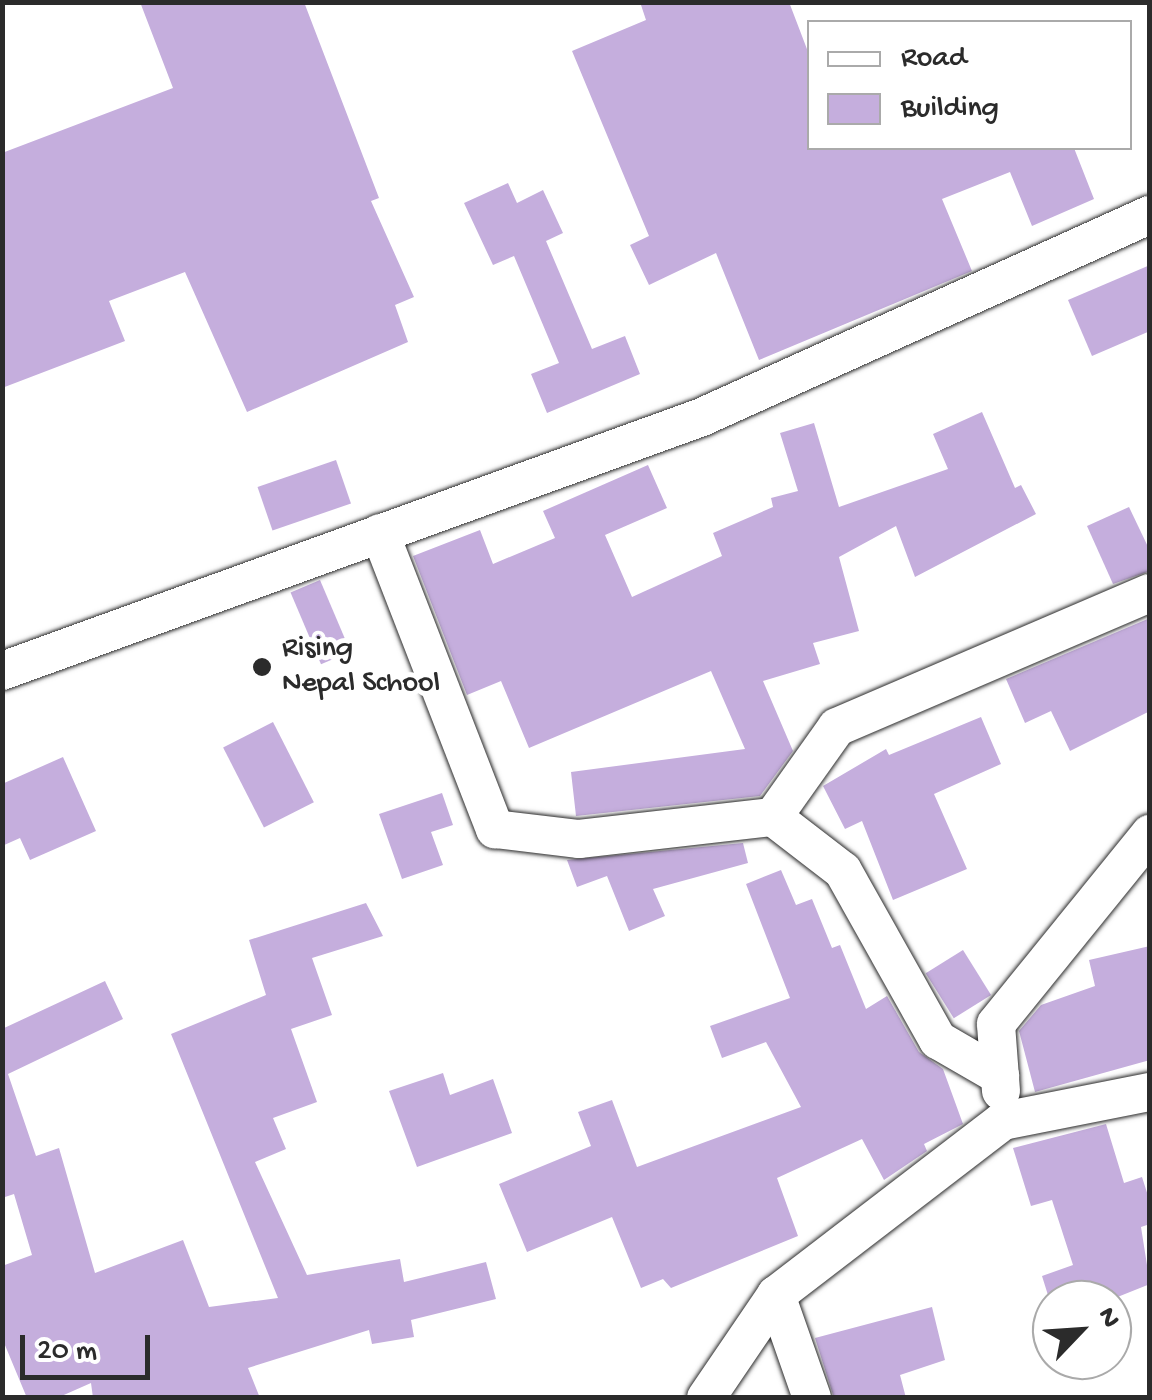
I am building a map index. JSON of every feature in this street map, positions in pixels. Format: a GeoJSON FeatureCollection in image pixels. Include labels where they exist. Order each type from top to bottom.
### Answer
{"type":"FeatureCollection","features":[{"type":"Feature","properties":{"kind":"street"},"geometry":{"type":"LineString","coordinates":[[2,671],[702,416],[1150,215]]}},
{"type":"Feature","properties":{"kind":"street"},"geometry":{"type":"LineString","coordinates":[[380,533],[494,829],[579,840],[774,817],[842,871],[938,1040],[1000,1076]]}},
{"type":"Feature","properties":{"kind":"street"},"geometry":{"type":"LineString","coordinates":[[774,817],[837,727],[1150,593]]}},
{"type":"Feature","properties":{"kind":"street"},"geometry":{"type":"LineString","coordinates":[[1004,1120],[996,1024],[1150,834]]}},
{"type":"Feature","properties":{"kind":"street"},"geometry":{"type":"LineString","coordinates":[[706,1398],[776,1295],[1004,1120],[1150,1092]]}},
{"type":"Feature","properties":{"kind":"street"},"geometry":{"type":"LineString","coordinates":[[776,1295],[812,1398]]}},
{"type":"Feature","properties":{"kind":"building"},"geometry":{"type":"Polygon","coordinates":[[[140,2],[304,2],[379,198],[371,201],[414,297],[395,305],[408,342],[247,412],[185,272],[109,301],[125,341],[2,388],[2,153],[173,88],[140,2]]]}},
{"type":"Feature","properties":{"kind":"building"},"geometry":{"type":"Polygon","coordinates":[[[640,2],[789,2],[807,49],[807,150],[1075,150],[1094,199],[1032,226],[1010,172],[942,199],[972,271],[759,360],[716,253],[649,285],[630,245],[649,236],[572,51],[646,20],[640,2]]]}},
{"type":"Feature","properties":{"kind":"building"},"geometry":{"type":"Polygon","coordinates":[[[508,183],[517,203],[543,190],[563,233],[546,241],[592,349],[625,336],[640,374],[547,413],[531,374],[559,363],[514,256],[493,265],[464,203],[508,183]]]}},
{"type":"Feature","properties":{"kind":"building"},"geometry":{"type":"Polygon","coordinates":[[[1150,265],[1150,331],[1092,356],[1068,300],[1150,265]]]}},
{"type":"Feature","properties":{"kind":"building"},"geometry":{"type":"Polygon","coordinates":[[[982,412],[1015,488],[1021,485],[1036,514],[915,577],[896,526],[839,557],[859,631],[813,643],[820,664],[763,681],[793,751],[760,796],[576,816],[571,772],[745,749],[711,671],[529,748],[501,681],[467,695],[413,556],[480,530],[493,564],[555,538],[543,511],[648,465],[667,508],[605,535],[632,597],[722,556],[713,533],[773,507],[771,498],[798,491],[780,433],[814,423],[839,507],[948,469],[933,434],[982,412]]]}},
{"type":"Feature","properties":{"kind":"building"},"geometry":{"type":"Polygon","coordinates":[[[336,460],[351,503],[272,531],[258,487],[336,460]]]}},
{"type":"Feature","properties":{"kind":"building"},"geometry":{"type":"Polygon","coordinates":[[[1129,507],[1150,551],[1150,571],[1113,584],[1087,526],[1129,507]]]}},
{"type":"Feature","properties":{"kind":"building"},"geometry":{"type":"Polygon","coordinates":[[[320,580],[350,652],[321,664],[291,593],[320,580]]]}},
{"type":"Feature","properties":{"kind":"building"},"geometry":{"type":"Polygon","coordinates":[[[1150,618],[1150,711],[1070,751],[1051,711],[1025,723],[1006,679],[1150,618]]]}},
{"type":"Feature","properties":{"kind":"building"},"geometry":{"type":"Polygon","coordinates":[[[981,717],[1001,764],[934,794],[967,869],[893,900],[862,821],[845,829],[823,786],[886,749],[889,755],[981,717]]]}},
{"type":"Feature","properties":{"kind":"building"},"geometry":{"type":"Polygon","coordinates":[[[273,722],[314,802],[264,828],[223,747],[273,722]]]}},
{"type":"Feature","properties":{"kind":"building"},"geometry":{"type":"Polygon","coordinates":[[[63,757],[96,831],[30,860],[20,838],[2,846],[2,784],[63,757]]]}},
{"type":"Feature","properties":{"kind":"building"},"geometry":{"type":"Polygon","coordinates":[[[442,793],[453,825],[431,832],[443,865],[402,879],[379,814],[442,793]]]}},
{"type":"Feature","properties":{"kind":"building"},"geometry":{"type":"Polygon","coordinates":[[[743,843],[748,863],[653,889],[665,916],[629,931],[607,876],[577,887],[567,860],[743,843]]]}},
{"type":"Feature","properties":{"kind":"building"},"geometry":{"type":"Polygon","coordinates":[[[781,870],[796,905],[812,899],[832,948],[840,945],[866,1009],[887,996],[919,1052],[943,1069],[963,1124],[924,1144],[927,1151],[884,1180],[862,1139],[777,1178],[798,1236],[671,1288],[663,1279],[641,1288],[612,1217],[527,1252],[499,1184],[591,1146],[578,1112],[612,1100],[637,1167],[801,1107],[766,1042],[722,1058],[710,1026],[790,998],[746,884],[781,870]]]}},
{"type":"Feature","properties":{"kind":"building"},"geometry":{"type":"Polygon","coordinates":[[[366,903],[383,936],[312,958],[332,1015],[291,1029],[317,1102],[273,1118],[286,1149],[255,1162],[307,1275],[400,1259],[404,1282],[486,1262],[496,1299],[411,1320],[414,1337],[372,1344],[369,1330],[248,1368],[260,1398],[93,1398],[91,1383],[57,1398],[27,1398],[2,1338],[2,1266],[32,1255],[14,1194],[2,1198],[2,1029],[105,981],[123,1019],[8,1074],[36,1156],[59,1148],[95,1273],[183,1240],[209,1307],[278,1298],[171,1034],[266,995],[249,940],[366,903]]]}},
{"type":"Feature","properties":{"kind":"building"},"geometry":{"type":"Polygon","coordinates":[[[1150,946],[1150,1060],[1035,1092],[1019,1031],[1041,1005],[1095,986],[1089,960],[1150,946]]]}},
{"type":"Feature","properties":{"kind":"building"},"geometry":{"type":"Polygon","coordinates":[[[963,950],[991,995],[954,1018],[926,973],[963,950]]]}},
{"type":"Feature","properties":{"kind":"building"},"geometry":{"type":"Polygon","coordinates":[[[443,1073],[450,1095],[493,1079],[512,1133],[417,1167],[389,1091],[443,1073]]]}},
{"type":"Feature","properties":{"kind":"building"},"geometry":{"type":"Polygon","coordinates":[[[1106,1124],[1124,1183],[1142,1177],[1150,1202],[1150,1224],[1141,1227],[1150,1284],[1132,1291],[1132,1280],[1043,1280],[1042,1276],[1073,1265],[1052,1200],[1031,1206],[1013,1148],[1106,1124]]]}},
{"type":"Feature","properties":{"kind":"building"},"geometry":{"type":"Polygon","coordinates":[[[932,1307],[945,1360],[900,1375],[906,1398],[834,1398],[815,1338],[932,1307]]]}},
{"type":"Feature","properties":{"kind":"place","name":"Rising Nepal School"},"geometry":{"type":"Point","coordinates":[262,667]}}]}
